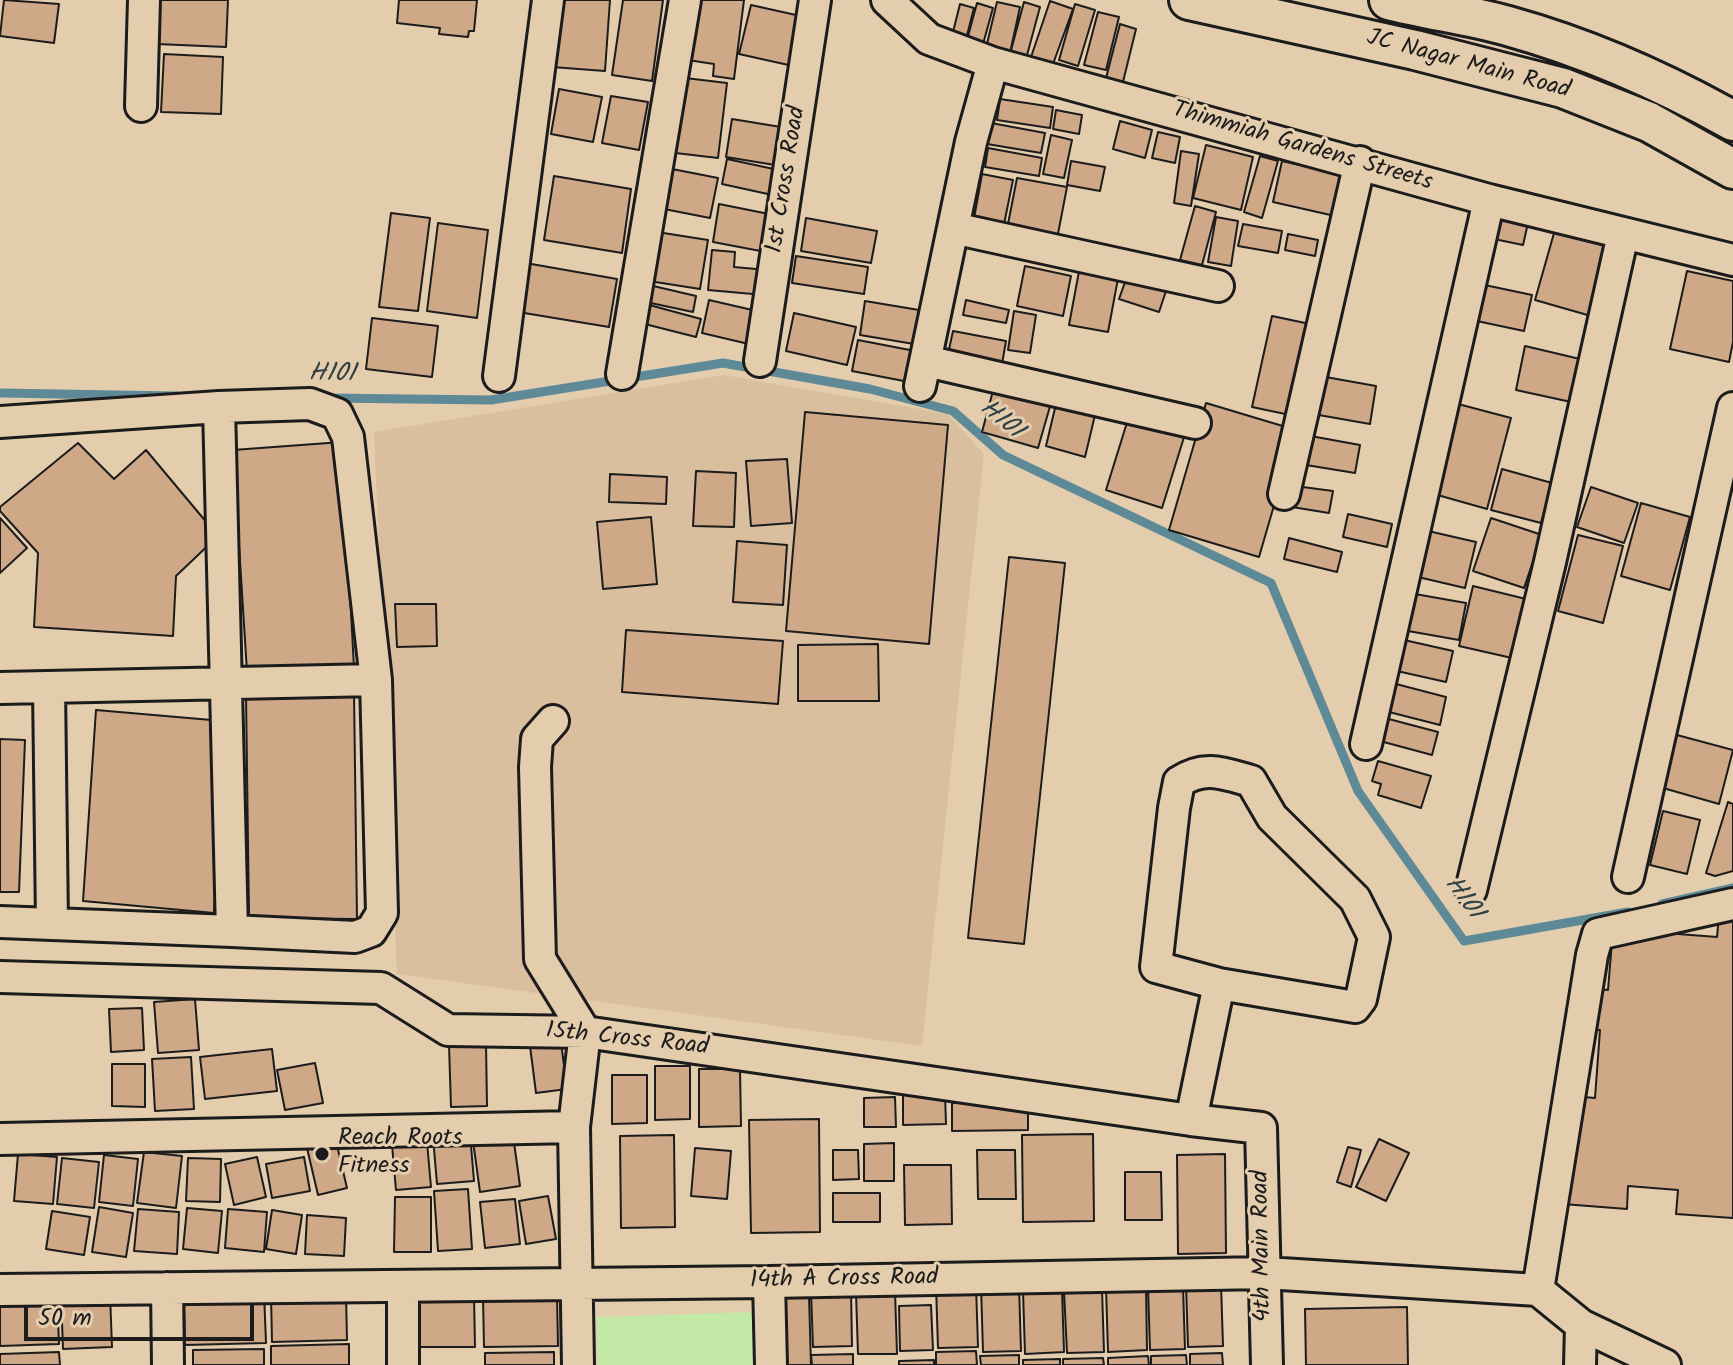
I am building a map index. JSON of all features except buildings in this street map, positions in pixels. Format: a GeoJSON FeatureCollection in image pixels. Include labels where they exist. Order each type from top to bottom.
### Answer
{"type":"FeatureCollection","features":[{"type":"Feature","properties":{"kind":"main road","name":"JC Nagar Main Road"},"geometry":{"type":"LineString","coordinates":[[1189,0],[1415,50],[1563,88],[1649,122],[1733,169]]}},
{"type":"Feature","properties":{"kind":"main road","name":"JC Nagar Main Road"},"geometry":{"type":"LineString","coordinates":[[1389,0],[1508,26],[1606,59],[1686,95],[1733,121]]}},
{"type":"Feature","properties":{"kind":"street"},"geometry":{"type":"LineString","coordinates":[[141,106],[144,0]]}},
{"type":"Feature","properties":{"kind":"street"},"geometry":{"type":"LineString","coordinates":[[499,376],[548,0]]}},
{"type":"Feature","properties":{"kind":"street"},"geometry":{"type":"LineString","coordinates":[[622,374],[685,0]]}},
{"type":"Feature","properties":{"kind":"street","name":"1st Cross Road"},"geometry":{"type":"LineString","coordinates":[[760,361],[815,0]]}},
{"type":"Feature","properties":{"kind":"street","name":"Thimmiah Gardens Streets"},"geometry":{"type":"LineString","coordinates":[[887,0],[929,39],[993,63],[1489,200],[1733,260]]}},
{"type":"Feature","properties":{"kind":"street"},"geometry":{"type":"LineString","coordinates":[[993,63],[971,142],[923,373],[1195,423]]}},
{"type":"Feature","properties":{"kind":"street"},"geometry":{"type":"LineString","coordinates":[[1284,494],[1360,162]]}},
{"type":"Feature","properties":{"kind":"street"},"geometry":{"type":"LineString","coordinates":[[1366,744],[1489,200]]}},
{"type":"Feature","properties":{"kind":"street"},"geometry":{"type":"LineString","coordinates":[[953,228],[1218,286]]}},
{"type":"Feature","properties":{"kind":"street"},"geometry":{"type":"LineString","coordinates":[[1471,890],[1550,562],[1623,234]]}},
{"type":"Feature","properties":{"kind":"street"},"geometry":{"type":"LineString","coordinates":[[0,422],[310,404],[337,414],[348,437],[376,680],[382,913],[371,931],[355,937],[0,922]]}},
{"type":"Feature","properties":{"kind":"street"},"geometry":{"type":"LineString","coordinates":[[219,407],[232,931]]}},
{"type":"Feature","properties":{"kind":"street"},"geometry":{"type":"LineString","coordinates":[[1628,877],[1733,408]]}},
{"type":"Feature","properties":{"kind":"street"},"geometry":{"type":"LineString","coordinates":[[0,688],[376,680]]}},
{"type":"Feature","properties":{"kind":"street"},"geometry":{"type":"LineString","coordinates":[[49,687],[52,924]]}},
{"type":"Feature","properties":{"kind":"street"},"geometry":{"type":"LineString","coordinates":[[553,721],[537,739],[535,767],[540,959],[585,1032],[574,1127],[578,1365]]}},
{"type":"Feature","properties":{"kind":"street"},"geometry":{"type":"LineString","coordinates":[[1194,771],[1222,772],[1251,781],[1272,817],[1355,899],[1374,937],[1361,999],[1355,1007],[1219,984],[1156,967],[1179,782],[1194,771]]}},
{"type":"Feature","properties":{"kind":"street"},"geometry":{"type":"LineString","coordinates":[[1665,1365],[1581,1325],[1538,1290],[1592,955],[1598,934],[1733,904]]}},
{"type":"Feature","properties":{"kind":"street","name":"15th Cross Road"},"geometry":{"type":"LineString","coordinates":[[0,977],[381,988],[448,1030],[585,1032],[1261,1128]]}},
{"type":"Feature","properties":{"kind":"street"},"geometry":{"type":"LineString","coordinates":[[1191,1120],[1219,984]]}},
{"type":"Feature","properties":{"kind":"street"},"geometry":{"type":"LineString","coordinates":[[0,1139],[574,1127]]}},
{"type":"Feature","properties":{"kind":"street","name":"4th Main Road"},"geometry":{"type":"LineString","coordinates":[[1261,1128],[1267,1365]]}},
{"type":"Feature","properties":{"kind":"street","name":"14th A Cross Road"},"geometry":{"type":"LineString","coordinates":[[0,1290],[1265,1273],[1538,1290]]}},
{"type":"Feature","properties":{"kind":"street"},"geometry":{"type":"LineString","coordinates":[[769,1282],[771,1365]]}},
{"type":"Feature","properties":{"kind":"street"},"geometry":{"type":"LineString","coordinates":[[403,1286],[403,1365]]}},
{"type":"Feature","properties":{"kind":"street"},"geometry":{"type":"LineString","coordinates":[[167,1288],[168,1365]]}},
{"type":"Feature","properties":{"kind":"street"},"geometry":{"type":"LineString","coordinates":[[1580,1365],[1581,1325]]}},
{"type":"Feature","properties":{"kind":"shaded area"},"geometry":{"type":"Polygon","coordinates":[[[724,375],[948,414],[984,454],[922,1046],[397,974],[374,432],[724,375]]]}},
{"type":"Feature","properties":{"kind":"green space"},"geometry":{"type":"Polygon","coordinates":[[[754,1312],[755,1365],[598,1365],[597,1317],[754,1312]]]}},
{"type":"Feature","properties":{"kind":"waterway","name":"H101"},"geometry":{"type":"LineString","coordinates":[[328,398],[491,400],[723,363],[870,389],[953,411],[1003,455],[1271,583],[1358,791],[1464,941],[1628,912]]}},
{"type":"Feature","properties":{"kind":"waterway","name":"H101"},"geometry":{"type":"LineString","coordinates":[[0,393],[177,396]]}},
{"type":"Feature","properties":{"kind":"waterway","name":"H101"},"geometry":{"type":"LineString","coordinates":[[1662,904],[1733,888]]}},
{"type":"Feature","properties":{"kind":"place","name":"Reach Roots Fitness"},"geometry":{"type":"Point","coordinates":[322,1154]}}]}
